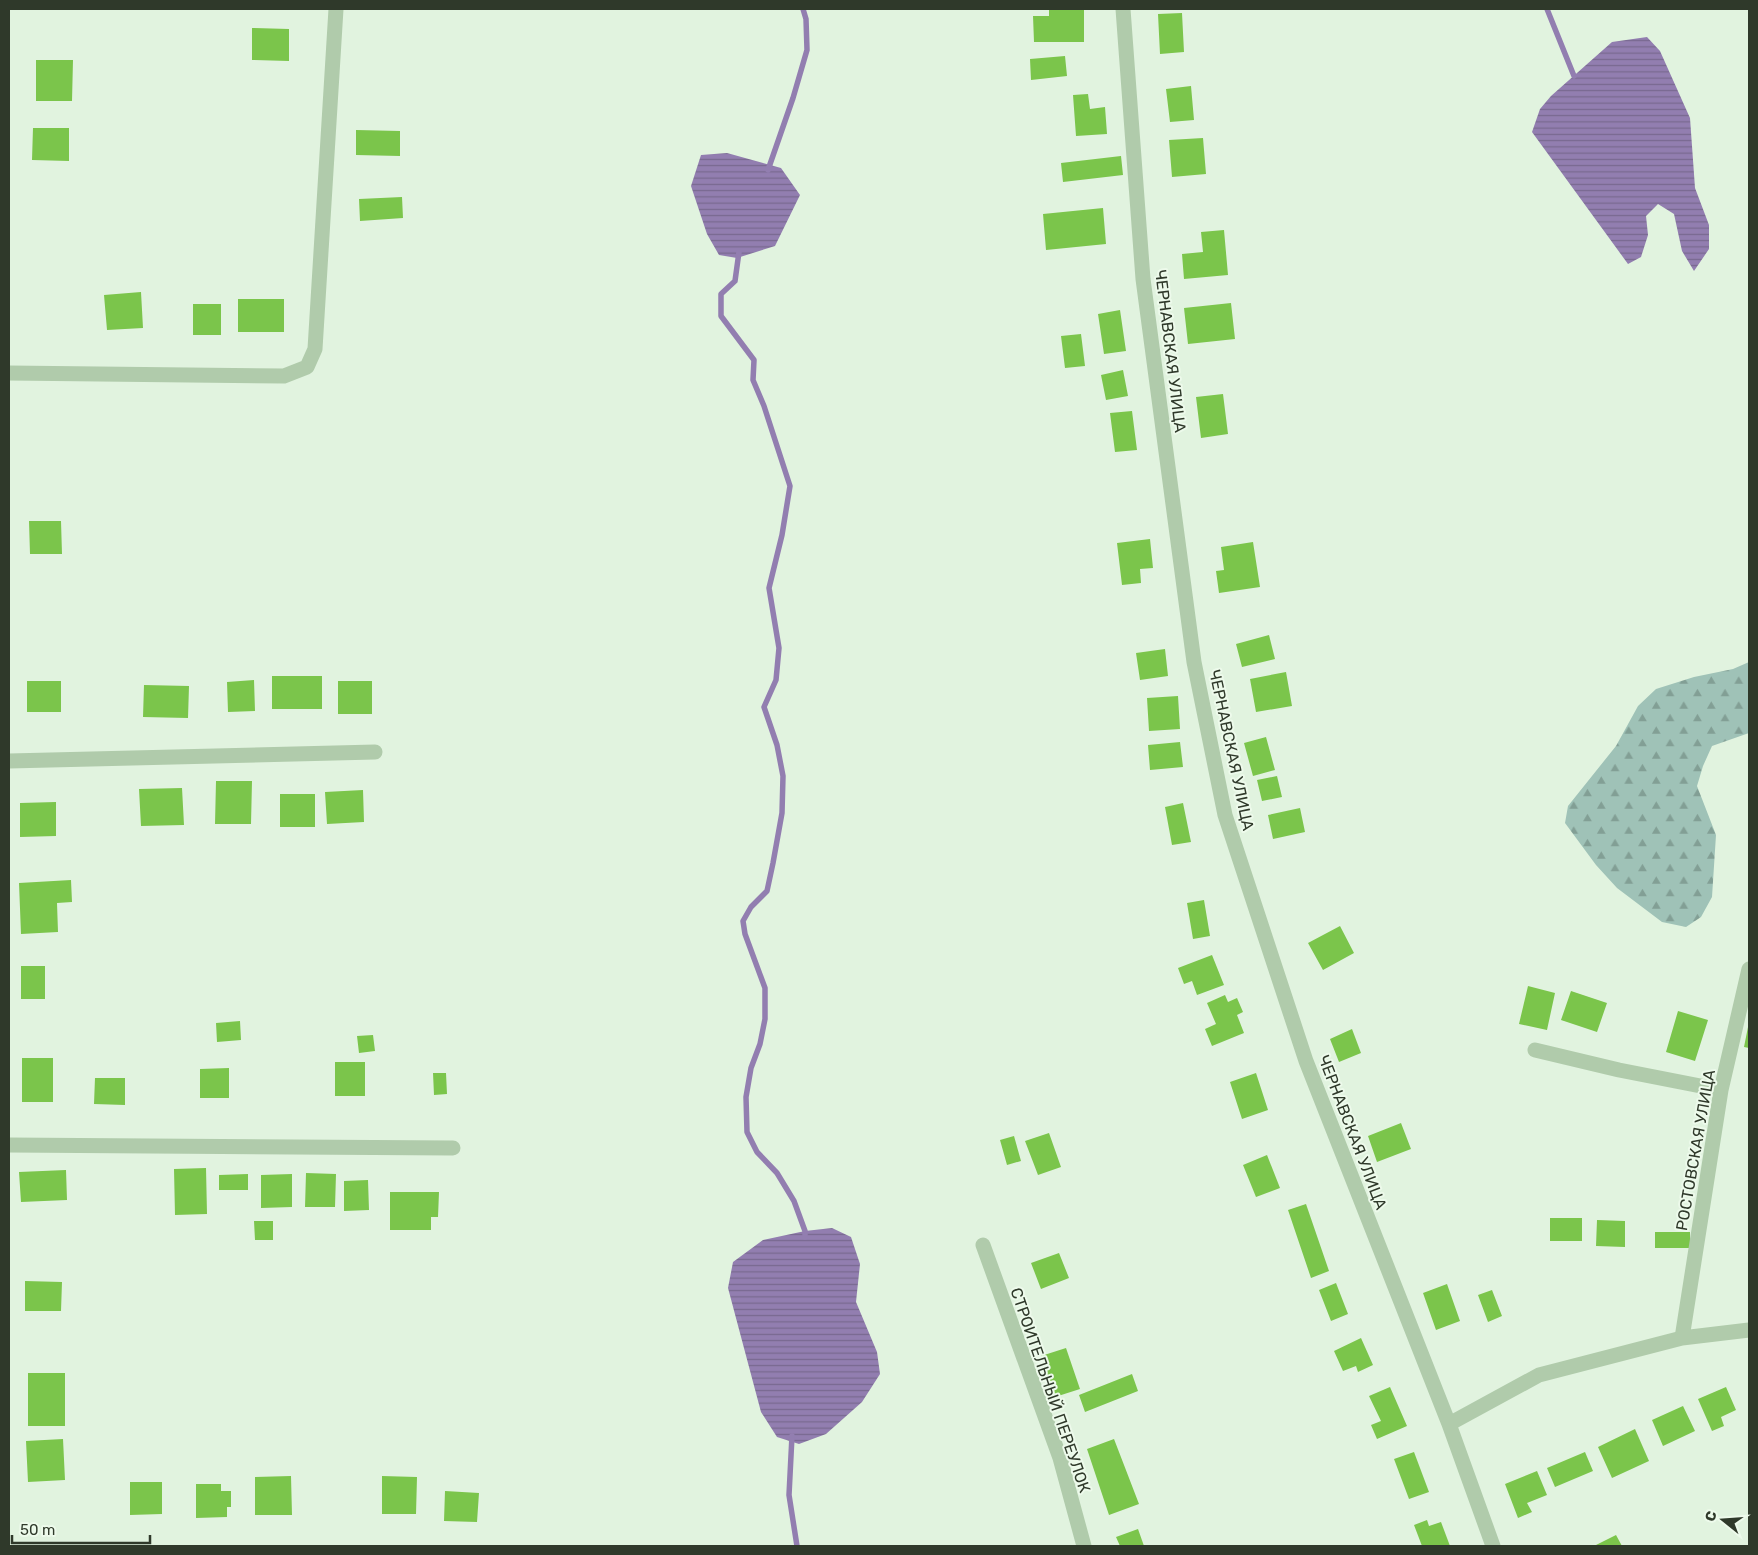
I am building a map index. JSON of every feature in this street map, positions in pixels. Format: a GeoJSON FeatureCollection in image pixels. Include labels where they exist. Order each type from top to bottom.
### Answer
{"type":"FeatureCollection","features":[{"type":"Feature","properties":{"kind":"street"},"geometry":{"type":"LineString","coordinates":[[9,373],[284,376],[307,367],[315,349],[336,9]]}},
{"type":"Feature","properties":{"kind":"street","name":"ЧЕРНАВСКАЯ УЛИЦА"},"geometry":{"type":"LineString","coordinates":[[1123,9],[1143,278],[1194,662],[1225,814],[1306,1061],[1449,1424],[1493,1546]]}},
{"type":"Feature","properties":{"kind":"street"},"geometry":{"type":"LineString","coordinates":[[9,761],[375,752]]}},
{"type":"Feature","properties":{"kind":"street","name":"РОСТОВСКАЯ УЛИЦА"},"geometry":{"type":"LineString","coordinates":[[1682,1338],[1721,1090],[1749,969]]}},
{"type":"Feature","properties":{"kind":"street"},"geometry":{"type":"LineString","coordinates":[[1535,1050],[1619,1070],[1721,1090]]}},
{"type":"Feature","properties":{"kind":"street"},"geometry":{"type":"LineString","coordinates":[[9,1145],[453,1148]]}},
{"type":"Feature","properties":{"kind":"street","name":"СТРОИТЕЛЬНЫЙ ПЕРЕУЛОК"},"geometry":{"type":"LineString","coordinates":[[983,1245],[1060,1458],[1084,1546]]}},
{"type":"Feature","properties":{"kind":"street"},"geometry":{"type":"LineString","coordinates":[[1449,1424],[1539,1375],[1682,1338],[1749,1330]]}},
{"type":"Feature","properties":{"kind":"green space"},"geometry":{"type":"Polygon","coordinates":[[[1749,662],[1749,733],[1712,746],[1697,786],[1716,835],[1712,897],[1701,917],[1686,927],[1662,922],[1617,888],[1596,865],[1565,823],[1568,806],[1616,746],[1638,706],[1656,689],[1694,677],[1733,669],[1749,662]]]}},
{"type":"Feature","properties":{"kind":"shaded area"},"geometry":{"type":"Polygon","coordinates":[[[1647,37],[1660,51],[1690,118],[1695,188],[1709,225],[1709,249],[1694,271],[1682,251],[1674,214],[1658,204],[1646,216],[1648,235],[1641,257],[1628,264],[1532,132],[1540,109],[1551,96],[1612,42],[1647,37]]]}},
{"type":"Feature","properties":{"kind":"shaded area"},"geometry":{"type":"Polygon","coordinates":[[[727,153],[781,168],[800,195],[775,246],[737,258],[719,255],[707,234],[691,186],[701,155],[727,153]]]}},
{"type":"Feature","properties":{"kind":"shaded area"},"geometry":{"type":"Polygon","coordinates":[[[832,1228],[851,1237],[860,1264],[856,1302],[877,1352],[880,1374],[862,1402],[826,1434],[799,1444],[777,1437],[761,1412],[728,1288],[733,1262],[763,1240],[805,1231],[832,1228]]]}},
{"type":"Feature","properties":{"kind":"building"},"geometry":{"type":"Polygon","coordinates":[[[1049,9],[1084,9],[1084,42],[1034,42],[1033,16],[1049,16],[1049,9]]]}},
{"type":"Feature","properties":{"kind":"building"},"geometry":{"type":"Polygon","coordinates":[[[1182,13],[1184,52],[1160,54],[1158,14],[1182,13]]]}},
{"type":"Feature","properties":{"kind":"building"},"geometry":{"type":"Polygon","coordinates":[[[252,28],[289,29],[289,61],[252,60],[252,28]]]}},
{"type":"Feature","properties":{"kind":"building"},"geometry":{"type":"Polygon","coordinates":[[[1065,56],[1067,76],[1031,80],[1030,59],[1065,56]]]}},
{"type":"Feature","properties":{"kind":"building"},"geometry":{"type":"Polygon","coordinates":[[[36,60],[73,60],[72,101],[36,101],[36,60]]]}},
{"type":"Feature","properties":{"kind":"building"},"geometry":{"type":"Polygon","coordinates":[[[1191,86],[1194,120],[1170,122],[1166,89],[1191,86]]]}},
{"type":"Feature","properties":{"kind":"building"},"geometry":{"type":"Polygon","coordinates":[[[1088,94],[1090,109],[1105,107],[1107,134],[1076,136],[1073,95],[1088,94]]]}},
{"type":"Feature","properties":{"kind":"building"},"geometry":{"type":"Polygon","coordinates":[[[33,128],[69,128],[69,161],[32,160],[33,128]]]}},
{"type":"Feature","properties":{"kind":"building"},"geometry":{"type":"Polygon","coordinates":[[[356,130],[400,131],[400,156],[356,155],[356,130]]]}},
{"type":"Feature","properties":{"kind":"building"},"geometry":{"type":"Polygon","coordinates":[[[1203,138],[1206,174],[1172,177],[1169,140],[1203,138]]]}},
{"type":"Feature","properties":{"kind":"building"},"geometry":{"type":"Polygon","coordinates":[[[1121,156],[1123,175],[1063,182],[1061,163],[1121,156]]]}},
{"type":"Feature","properties":{"kind":"building"},"geometry":{"type":"Polygon","coordinates":[[[402,197],[403,218],[360,221],[359,199],[402,197]]]}},
{"type":"Feature","properties":{"kind":"building"},"geometry":{"type":"Polygon","coordinates":[[[1103,208],[1106,244],[1046,250],[1043,214],[1103,208]]]}},
{"type":"Feature","properties":{"kind":"building"},"geometry":{"type":"Polygon","coordinates":[[[1224,230],[1228,275],[1184,279],[1182,254],[1203,252],[1201,232],[1224,230]]]}},
{"type":"Feature","properties":{"kind":"building"},"geometry":{"type":"Polygon","coordinates":[[[141,292],[143,328],[107,330],[104,295],[141,292]]]}},
{"type":"Feature","properties":{"kind":"building"},"geometry":{"type":"Polygon","coordinates":[[[238,299],[284,299],[284,332],[238,332],[238,299]]]}},
{"type":"Feature","properties":{"kind":"building"},"geometry":{"type":"Polygon","coordinates":[[[1231,303],[1235,339],[1188,344],[1184,308],[1231,303]]]}},
{"type":"Feature","properties":{"kind":"building"},"geometry":{"type":"Polygon","coordinates":[[[193,304],[221,304],[221,335],[193,335],[193,304]]]}},
{"type":"Feature","properties":{"kind":"building"},"geometry":{"type":"Polygon","coordinates":[[[1120,310],[1126,351],[1104,354],[1098,314],[1120,310]]]}},
{"type":"Feature","properties":{"kind":"building"},"geometry":{"type":"Polygon","coordinates":[[[1081,334],[1085,366],[1065,368],[1061,336],[1081,334]]]}},
{"type":"Feature","properties":{"kind":"building"},"geometry":{"type":"Polygon","coordinates":[[[1123,370],[1128,396],[1106,400],[1101,375],[1123,370]]]}},
{"type":"Feature","properties":{"kind":"building"},"geometry":{"type":"Polygon","coordinates":[[[1223,394],[1228,434],[1201,438],[1196,397],[1223,394]]]}},
{"type":"Feature","properties":{"kind":"building"},"geometry":{"type":"Polygon","coordinates":[[[1132,411],[1137,450],[1115,452],[1110,413],[1132,411]]]}},
{"type":"Feature","properties":{"kind":"building"},"geometry":{"type":"Polygon","coordinates":[[[29,521],[61,521],[62,554],[30,554],[29,521]]]}},
{"type":"Feature","properties":{"kind":"building"},"geometry":{"type":"Polygon","coordinates":[[[1150,539],[1153,568],[1140,569],[1141,583],[1122,585],[1117,543],[1150,539]]]}},
{"type":"Feature","properties":{"kind":"building"},"geometry":{"type":"Polygon","coordinates":[[[1253,542],[1260,587],[1219,593],[1216,571],[1224,570],[1221,547],[1253,542]]]}},
{"type":"Feature","properties":{"kind":"building"},"geometry":{"type":"Polygon","coordinates":[[[1269,635],[1275,659],[1242,667],[1236,644],[1269,635]]]}},
{"type":"Feature","properties":{"kind":"building"},"geometry":{"type":"Polygon","coordinates":[[[1165,649],[1168,676],[1140,680],[1136,653],[1165,649]]]}},
{"type":"Feature","properties":{"kind":"building"},"geometry":{"type":"Polygon","coordinates":[[[1286,672],[1292,706],[1256,712],[1250,679],[1286,672]]]}},
{"type":"Feature","properties":{"kind":"building"},"geometry":{"type":"Polygon","coordinates":[[[272,676],[322,676],[322,709],[272,709],[272,676]]]}},
{"type":"Feature","properties":{"kind":"building"},"geometry":{"type":"Polygon","coordinates":[[[254,680],[255,711],[228,712],[227,682],[254,680]]]}},
{"type":"Feature","properties":{"kind":"building"},"geometry":{"type":"Polygon","coordinates":[[[27,681],[61,681],[61,712],[27,712],[27,681]]]}},
{"type":"Feature","properties":{"kind":"building"},"geometry":{"type":"Polygon","coordinates":[[[338,681],[372,681],[372,714],[338,714],[338,681]]]}},
{"type":"Feature","properties":{"kind":"building"},"geometry":{"type":"Polygon","coordinates":[[[144,685],[189,686],[188,718],[143,717],[144,685]]]}},
{"type":"Feature","properties":{"kind":"building"},"geometry":{"type":"Polygon","coordinates":[[[1178,696],[1180,729],[1149,731],[1147,698],[1178,696]]]}},
{"type":"Feature","properties":{"kind":"building"},"geometry":{"type":"Polygon","coordinates":[[[1266,737],[1275,770],[1253,776],[1244,743],[1266,737]]]}},
{"type":"Feature","properties":{"kind":"building"},"geometry":{"type":"Polygon","coordinates":[[[1180,742],[1183,767],[1150,770],[1148,745],[1180,742]]]}},
{"type":"Feature","properties":{"kind":"building"},"geometry":{"type":"Polygon","coordinates":[[[1277,776],[1282,797],[1262,801],[1257,780],[1277,776]]]}},
{"type":"Feature","properties":{"kind":"building"},"geometry":{"type":"Polygon","coordinates":[[[216,781],[252,781],[251,824],[215,824],[216,781]]]}},
{"type":"Feature","properties":{"kind":"building"},"geometry":{"type":"Polygon","coordinates":[[[182,788],[184,825],[141,826],[139,789],[182,788]]]}},
{"type":"Feature","properties":{"kind":"building"},"geometry":{"type":"Polygon","coordinates":[[[363,790],[364,822],[327,824],[325,792],[363,790]]]}},
{"type":"Feature","properties":{"kind":"building"},"geometry":{"type":"Polygon","coordinates":[[[280,794],[315,794],[315,827],[280,827],[280,794]]]}},
{"type":"Feature","properties":{"kind":"building"},"geometry":{"type":"Polygon","coordinates":[[[56,802],[56,836],[20,837],[20,803],[56,802]]]}},
{"type":"Feature","properties":{"kind":"building"},"geometry":{"type":"Polygon","coordinates":[[[1183,803],[1191,842],[1172,845],[1165,807],[1183,803]]]}},
{"type":"Feature","properties":{"kind":"building"},"geometry":{"type":"Polygon","coordinates":[[[1300,808],[1305,832],[1273,839],[1268,815],[1300,808]]]}},
{"type":"Feature","properties":{"kind":"building"},"geometry":{"type":"Polygon","coordinates":[[[71,880],[72,902],[57,903],[58,932],[21,934],[19,883],[71,880]]]}},
{"type":"Feature","properties":{"kind":"building"},"geometry":{"type":"Polygon","coordinates":[[[1204,900],[1210,936],[1193,939],[1187,903],[1204,900]]]}},
{"type":"Feature","properties":{"kind":"building"},"geometry":{"type":"Polygon","coordinates":[[[1340,926],[1354,953],[1323,970],[1308,943],[1340,926]]]}},
{"type":"Feature","properties":{"kind":"building"},"geometry":{"type":"Polygon","coordinates":[[[1212,955],[1224,985],[1197,995],[1192,981],[1184,984],[1178,968],[1212,955]]]}},
{"type":"Feature","properties":{"kind":"building"},"geometry":{"type":"Polygon","coordinates":[[[21,966],[45,966],[45,999],[21,999],[21,966]]]}},
{"type":"Feature","properties":{"kind":"building"},"geometry":{"type":"Polygon","coordinates":[[[1528,986],[1555,993],[1547,1030],[1519,1024],[1528,986]]]}},
{"type":"Feature","properties":{"kind":"building"},"geometry":{"type":"Polygon","coordinates":[[[1571,991],[1607,1003],[1597,1032],[1561,1020],[1571,991]]]}},
{"type":"Feature","properties":{"kind":"building"},"geometry":{"type":"Polygon","coordinates":[[[1225,995],[1228,1002],[1237,998],[1243,1012],[1237,1015],[1244,1033],[1212,1046],[1205,1029],[1216,1024],[1207,1003],[1225,995]]]}},
{"type":"Feature","properties":{"kind":"building"},"geometry":{"type":"Polygon","coordinates":[[[1678,1011],[1708,1020],[1695,1061],[1666,1052],[1678,1011]]]}},
{"type":"Feature","properties":{"kind":"building"},"geometry":{"type":"Polygon","coordinates":[[[240,1021],[241,1040],[217,1042],[216,1023],[240,1021]]]}},
{"type":"Feature","properties":{"kind":"building"},"geometry":{"type":"Polygon","coordinates":[[[1749,1027],[1749,1048],[1744,1047],[1749,1027]]]}},
{"type":"Feature","properties":{"kind":"building"},"geometry":{"type":"Polygon","coordinates":[[[1352,1029],[1361,1053],[1339,1062],[1330,1039],[1352,1029]]]}},
{"type":"Feature","properties":{"kind":"building"},"geometry":{"type":"Polygon","coordinates":[[[373,1035],[375,1051],[359,1053],[357,1036],[373,1035]]]}},
{"type":"Feature","properties":{"kind":"building"},"geometry":{"type":"Polygon","coordinates":[[[22,1058],[53,1058],[53,1102],[22,1102],[22,1058]]]}},
{"type":"Feature","properties":{"kind":"building"},"geometry":{"type":"Polygon","coordinates":[[[335,1062],[365,1062],[365,1096],[335,1096],[335,1062]]]}},
{"type":"Feature","properties":{"kind":"building"},"geometry":{"type":"Polygon","coordinates":[[[229,1068],[229,1098],[200,1098],[200,1069],[229,1068]]]}},
{"type":"Feature","properties":{"kind":"building"},"geometry":{"type":"Polygon","coordinates":[[[433,1073],[446,1073],[447,1094],[434,1095],[433,1073]]]}},
{"type":"Feature","properties":{"kind":"building"},"geometry":{"type":"Polygon","coordinates":[[[1256,1073],[1268,1110],[1242,1119],[1230,1082],[1256,1073]]]}},
{"type":"Feature","properties":{"kind":"building"},"geometry":{"type":"Polygon","coordinates":[[[95,1078],[125,1078],[125,1105],[94,1104],[95,1078]]]}},
{"type":"Feature","properties":{"kind":"building"},"geometry":{"type":"Polygon","coordinates":[[[1401,1123],[1411,1149],[1377,1162],[1368,1136],[1401,1123]]]}},
{"type":"Feature","properties":{"kind":"building"},"geometry":{"type":"Polygon","coordinates":[[[1049,1133],[1061,1167],[1038,1175],[1025,1141],[1049,1133]]]}},
{"type":"Feature","properties":{"kind":"building"},"geometry":{"type":"Polygon","coordinates":[[[1014,1136],[1021,1161],[1007,1165],[1000,1140],[1014,1136]]]}},
{"type":"Feature","properties":{"kind":"building"},"geometry":{"type":"Polygon","coordinates":[[[1267,1155],[1280,1188],[1256,1197],[1243,1165],[1267,1155]]]}},
{"type":"Feature","properties":{"kind":"building"},"geometry":{"type":"Polygon","coordinates":[[[206,1168],[207,1214],[175,1215],[174,1169],[206,1168]]]}},
{"type":"Feature","properties":{"kind":"building"},"geometry":{"type":"Polygon","coordinates":[[[66,1170],[67,1200],[21,1202],[19,1172],[66,1170]]]}},
{"type":"Feature","properties":{"kind":"building"},"geometry":{"type":"Polygon","coordinates":[[[306,1173],[336,1174],[335,1207],[305,1207],[306,1173]]]}},
{"type":"Feature","properties":{"kind":"building"},"geometry":{"type":"Polygon","coordinates":[[[248,1174],[248,1190],[219,1190],[219,1175],[248,1174]]]}},
{"type":"Feature","properties":{"kind":"building"},"geometry":{"type":"Polygon","coordinates":[[[292,1174],[292,1207],[261,1208],[261,1175],[292,1174]]]}},
{"type":"Feature","properties":{"kind":"building"},"geometry":{"type":"Polygon","coordinates":[[[368,1180],[369,1210],[344,1211],[344,1181],[368,1180]]]}},
{"type":"Feature","properties":{"kind":"building"},"geometry":{"type":"Polygon","coordinates":[[[390,1192],[439,1192],[438,1217],[431,1217],[431,1230],[390,1230],[390,1192]]]}},
{"type":"Feature","properties":{"kind":"building"},"geometry":{"type":"Polygon","coordinates":[[[1306,1204],[1329,1271],[1311,1278],[1288,1210],[1306,1204]]]}},
{"type":"Feature","properties":{"kind":"building"},"geometry":{"type":"Polygon","coordinates":[[[1550,1218],[1582,1218],[1582,1241],[1550,1241],[1550,1218]]]}},
{"type":"Feature","properties":{"kind":"building"},"geometry":{"type":"Polygon","coordinates":[[[1597,1220],[1625,1221],[1625,1247],[1596,1246],[1597,1220]]]}},
{"type":"Feature","properties":{"kind":"building"},"geometry":{"type":"Polygon","coordinates":[[[254,1221],[273,1221],[273,1240],[255,1240],[254,1221]]]}},
{"type":"Feature","properties":{"kind":"building"},"geometry":{"type":"Polygon","coordinates":[[[1655,1232],[1690,1232],[1690,1248],[1655,1248],[1655,1232]]]}},
{"type":"Feature","properties":{"kind":"building"},"geometry":{"type":"Polygon","coordinates":[[[1059,1253],[1069,1278],[1041,1289],[1031,1263],[1059,1253]]]}},
{"type":"Feature","properties":{"kind":"building"},"geometry":{"type":"Polygon","coordinates":[[[25,1281],[62,1282],[61,1311],[25,1311],[25,1281]]]}},
{"type":"Feature","properties":{"kind":"building"},"geometry":{"type":"Polygon","coordinates":[[[1336,1283],[1348,1314],[1331,1321],[1319,1290],[1336,1283]]]}},
{"type":"Feature","properties":{"kind":"building"},"geometry":{"type":"Polygon","coordinates":[[[1447,1284],[1460,1321],[1436,1330],[1423,1293],[1447,1284]]]}},
{"type":"Feature","properties":{"kind":"building"},"geometry":{"type":"Polygon","coordinates":[[[1492,1290],[1502,1316],[1488,1322],[1478,1295],[1492,1290]]]}},
{"type":"Feature","properties":{"kind":"building"},"geometry":{"type":"Polygon","coordinates":[[[1361,1338],[1373,1365],[1358,1372],[1356,1366],[1343,1371],[1334,1351],[1361,1338]]]}},
{"type":"Feature","properties":{"kind":"building"},"geometry":{"type":"Polygon","coordinates":[[[1066,1348],[1080,1389],[1055,1397],[1041,1356],[1066,1348]]]}},
{"type":"Feature","properties":{"kind":"building"},"geometry":{"type":"Polygon","coordinates":[[[28,1373],[65,1373],[65,1426],[28,1426],[28,1373]]]}},
{"type":"Feature","properties":{"kind":"building"},"geometry":{"type":"Polygon","coordinates":[[[1132,1374],[1138,1391],[1085,1412],[1079,1395],[1132,1374]]]}},
{"type":"Feature","properties":{"kind":"building"},"geometry":{"type":"Polygon","coordinates":[[[1390,1387],[1407,1426],[1377,1439],[1371,1425],[1381,1421],[1369,1396],[1390,1387]]]}},
{"type":"Feature","properties":{"kind":"building"},"geometry":{"type":"Polygon","coordinates":[[[1726,1387],[1736,1410],[1721,1417],[1724,1426],[1712,1431],[1698,1399],[1726,1387]]]}},
{"type":"Feature","properties":{"kind":"building"},"geometry":{"type":"Polygon","coordinates":[[[1683,1406],[1695,1431],[1663,1446],[1652,1420],[1683,1406]]]}},
{"type":"Feature","properties":{"kind":"building"},"geometry":{"type":"Polygon","coordinates":[[[1635,1429],[1649,1461],[1612,1478],[1598,1447],[1635,1429]]]}},
{"type":"Feature","properties":{"kind":"building"},"geometry":{"type":"Polygon","coordinates":[[[63,1439],[65,1480],[28,1482],[26,1441],[63,1439]]]}},
{"type":"Feature","properties":{"kind":"building"},"geometry":{"type":"Polygon","coordinates":[[[1114,1439],[1139,1504],[1109,1515],[1087,1449],[1114,1439]]]}},
{"type":"Feature","properties":{"kind":"building"},"geometry":{"type":"Polygon","coordinates":[[[1414,1452],[1429,1492],[1409,1499],[1394,1459],[1414,1452]]]}},
{"type":"Feature","properties":{"kind":"building"},"geometry":{"type":"Polygon","coordinates":[[[1585,1452],[1593,1471],[1555,1487],[1547,1468],[1585,1452]]]}},
{"type":"Feature","properties":{"kind":"building"},"geometry":{"type":"Polygon","coordinates":[[[1537,1471],[1547,1495],[1527,1503],[1532,1512],[1518,1518],[1505,1484],[1537,1471]]]}},
{"type":"Feature","properties":{"kind":"building"},"geometry":{"type":"Polygon","coordinates":[[[291,1476],[292,1515],[255,1515],[255,1477],[291,1476]]]}},
{"type":"Feature","properties":{"kind":"building"},"geometry":{"type":"Polygon","coordinates":[[[382,1476],[417,1477],[416,1514],[382,1514],[382,1476]]]}},
{"type":"Feature","properties":{"kind":"building"},"geometry":{"type":"Polygon","coordinates":[[[130,1482],[162,1482],[162,1514],[130,1515],[130,1482]]]}},
{"type":"Feature","properties":{"kind":"building"},"geometry":{"type":"Polygon","coordinates":[[[196,1484],[221,1484],[221,1491],[231,1491],[231,1507],[227,1507],[227,1517],[196,1518],[196,1484]]]}},
{"type":"Feature","properties":{"kind":"building"},"geometry":{"type":"Polygon","coordinates":[[[445,1491],[479,1493],[477,1522],[444,1521],[445,1491]]]}},
{"type":"Feature","properties":{"kind":"building"},"geometry":{"type":"Polygon","coordinates":[[[1427,1520],[1429,1526],[1441,1522],[1450,1546],[1422,1546],[1414,1525],[1427,1520]]]}},
{"type":"Feature","properties":{"kind":"building"},"geometry":{"type":"Polygon","coordinates":[[[1138,1529],[1144,1546],[1120,1546],[1116,1537],[1138,1529]]]}},
{"type":"Feature","properties":{"kind":"building"},"geometry":{"type":"Polygon","coordinates":[[[1616,1535],[1622,1546],[1594,1546],[1616,1535]]]}},
{"type":"Feature","properties":{"kind":"waterway"},"geometry":{"type":"LineString","coordinates":[[768,170],[793,98],[807,50],[806,19],[803,9]]}},
{"type":"Feature","properties":{"kind":"waterway"},"geometry":{"type":"LineString","coordinates":[[1547,9],[1574,76]]}},
{"type":"Feature","properties":{"kind":"waterway"},"geometry":{"type":"LineString","coordinates":[[739,252],[735,281],[721,294],[721,316],[754,360],[753,380],[764,406],[790,486],[782,535],[769,588],[779,648],[776,680],[764,707],[777,745],[783,776],[782,813],[767,891],[751,907],[743,921],[745,934],[765,988],[765,1019],[760,1044],[751,1068],[746,1097],[747,1132],[757,1152],[777,1173],[794,1201],[805,1231],[805,1237]]}},
{"type":"Feature","properties":{"kind":"waterway"},"geometry":{"type":"LineString","coordinates":[[792,1436],[789,1495],[797,1546]]}}]}
